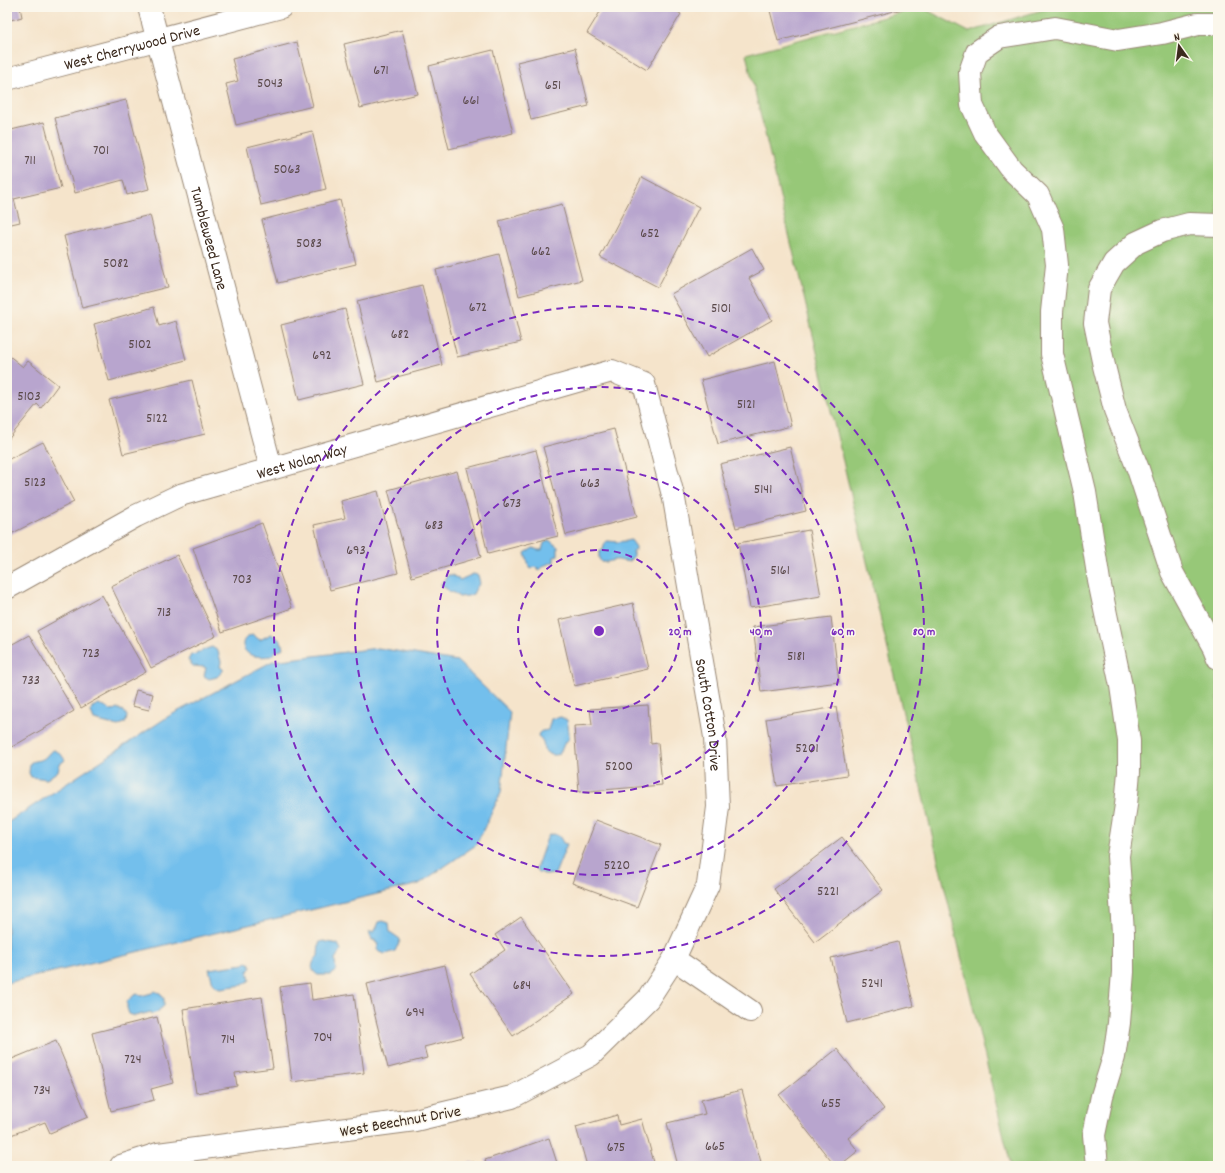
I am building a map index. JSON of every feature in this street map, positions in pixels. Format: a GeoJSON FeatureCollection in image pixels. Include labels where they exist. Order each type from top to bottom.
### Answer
{"type":"FeatureCollection","features":[{"type":"Feature","properties":{"kind":"street","name":"Tumbleweed Lane"},"geometry":{"type":"LineString","coordinates":[[149,7],[271,468]]}},
{"type":"Feature","properties":{"kind":"street","name":"West Cherrywood Drive"},"geometry":{"type":"LineString","coordinates":[[7,79],[281,7]]}},
{"type":"Feature","properties":{"kind":"street"},"geometry":{"type":"LineString","coordinates":[[1096,1166],[1094,1135],[1102,1096],[1114,1057],[1121,987],[1123,933],[1118,856],[1126,805],[1129,772],[1129,742],[1121,686],[1099,581],[1081,472],[1060,393],[1052,354],[1052,312],[1057,265],[1053,229],[1038,195],[1012,170],[985,133],[972,105],[970,72],[977,52],[999,37],[1055,28],[1118,40],[1162,33],[1198,24],[1218,24]]}},
{"type":"Feature","properties":{"kind":"street"},"geometry":{"type":"LineString","coordinates":[[1218,225],[1188,224],[1162,230],[1136,242],[1114,263],[1099,289],[1095,323],[1115,410],[1138,469],[1172,572],[1218,658]]}},
{"type":"Feature","properties":{"kind":"street","name":"West Nolan Way"},"geometry":{"type":"LineString","coordinates":[[7,588],[136,516],[180,495],[612,371]]}},
{"type":"Feature","properties":{"kind":"street","name":"South Cotton Drive"},"geometry":{"type":"LineString","coordinates":[[612,371],[644,384],[674,499],[715,737],[718,807],[708,885],[674,959],[648,999]]}},
{"type":"Feature","properties":{"kind":"street"},"geometry":{"type":"LineString","coordinates":[[674,959],[750,1011]]}},
{"type":"Feature","properties":{"kind":"street","name":"West Beechnut Drive"},"geometry":{"type":"LineString","coordinates":[[121,1166],[158,1154],[415,1120],[512,1097],[591,1055],[648,999]]}},
{"type":"Feature","properties":{"kind":"green space"},"geometry":{"type":"Polygon","coordinates":[[[921,7],[969,32],[1052,7],[1218,7],[1218,1166],[1011,1166],[746,54],[921,7]]]}},
{"type":"Feature","properties":{"kind":"water"},"geometry":{"type":"Polygon","coordinates":[[[549,540],[558,547],[558,555],[554,557],[554,562],[545,565],[538,570],[538,568],[535,567],[531,569],[525,553],[533,548],[542,550],[544,543],[549,540]]]}},
{"type":"Feature","properties":{"kind":"water"},"geometry":{"type":"Polygon","coordinates":[[[631,540],[636,549],[633,551],[634,556],[629,561],[617,560],[601,562],[599,552],[603,550],[605,542],[631,540]]]}},
{"type":"Feature","properties":{"kind":"water"},"geometry":{"type":"Polygon","coordinates":[[[473,574],[478,575],[480,583],[473,594],[468,596],[459,597],[454,593],[449,592],[441,584],[448,575],[452,575],[460,580],[473,574]]]}},
{"type":"Feature","properties":{"kind":"water"},"geometry":{"type":"Polygon","coordinates":[[[271,634],[281,641],[283,648],[276,651],[271,656],[253,656],[247,653],[243,647],[244,641],[249,636],[253,635],[260,640],[271,634]]]}},
{"type":"Feature","properties":{"kind":"water"},"geometry":{"type":"Polygon","coordinates":[[[212,647],[218,651],[221,662],[220,667],[223,671],[217,677],[209,679],[204,676],[206,668],[193,666],[188,660],[191,655],[212,647]]]}},
{"type":"Feature","properties":{"kind":"water"},"geometry":{"type":"Polygon","coordinates":[[[378,648],[457,661],[510,712],[501,793],[476,845],[419,884],[7,983],[7,823],[169,716],[273,661],[378,648]]]}},
{"type":"Feature","properties":{"kind":"water"},"geometry":{"type":"Polygon","coordinates":[[[99,704],[110,710],[123,710],[127,716],[126,722],[118,726],[94,720],[91,712],[92,707],[99,704]]]}},
{"type":"Feature","properties":{"kind":"water"},"geometry":{"type":"Polygon","coordinates":[[[561,717],[567,720],[569,739],[558,754],[552,755],[544,750],[543,742],[538,736],[541,732],[548,730],[551,719],[561,717]]]}},
{"type":"Feature","properties":{"kind":"water"},"geometry":{"type":"Polygon","coordinates":[[[54,750],[60,753],[65,760],[60,764],[58,771],[47,779],[31,777],[29,773],[30,763],[43,759],[54,750]]]}},
{"type":"Feature","properties":{"kind":"water"},"geometry":{"type":"Polygon","coordinates":[[[553,834],[560,837],[563,843],[567,844],[555,874],[545,875],[541,872],[539,873],[536,869],[547,838],[549,835],[553,834]]]}},
{"type":"Feature","properties":{"kind":"water"},"geometry":{"type":"Polygon","coordinates":[[[383,921],[389,923],[390,932],[400,939],[395,951],[385,954],[378,951],[377,949],[379,944],[375,942],[375,940],[372,940],[369,932],[374,932],[379,922],[383,921]]]}},
{"type":"Feature","properties":{"kind":"water"},"geometry":{"type":"Polygon","coordinates":[[[323,941],[338,944],[341,950],[335,959],[336,971],[330,975],[318,975],[312,968],[314,961],[318,956],[319,944],[323,941]]]}},
{"type":"Feature","properties":{"kind":"water"},"geometry":{"type":"Polygon","coordinates":[[[246,962],[250,963],[251,967],[248,971],[250,980],[243,985],[221,988],[217,987],[213,983],[209,969],[244,964],[246,962]]]}},
{"type":"Feature","properties":{"kind":"water"},"geometry":{"type":"Polygon","coordinates":[[[154,991],[160,993],[164,999],[164,1006],[158,1012],[135,1016],[129,1014],[127,1001],[137,994],[141,996],[154,991]]]}},
{"type":"Feature","properties":{"kind":"building"},"geometry":{"type":"Polygon","coordinates":[[[7,7],[20,7],[22,17],[7,21],[7,7]]]}},
{"type":"Feature","properties":{"kind":"building"},"geometry":{"type":"Polygon","coordinates":[[[603,7],[669,7],[681,14],[647,70],[587,33],[603,7]]]}},
{"type":"Feature","properties":{"kind":"building"},"geometry":{"type":"Polygon","coordinates":[[[769,7],[906,7],[906,8],[778,41],[769,7]]]}},
{"type":"Feature","properties":{"kind":"building"},"geometry":{"type":"Polygon","coordinates":[[[402,30],[418,94],[360,108],[344,44],[402,30]]]}},
{"type":"Feature","properties":{"kind":"building"},"geometry":{"type":"Polygon","coordinates":[[[297,42],[313,106],[236,125],[226,84],[238,81],[232,59],[297,42]]]}},
{"type":"Feature","properties":{"kind":"building"},"geometry":{"type":"Polygon","coordinates":[[[575,48],[589,106],[531,120],[517,62],[575,48]]]}},
{"type":"Feature","properties":{"kind":"building"},"geometry":{"type":"Polygon","coordinates":[[[493,50],[513,133],[449,149],[429,66],[493,50]]]}},
{"type":"Feature","properties":{"kind":"building"},"geometry":{"type":"Polygon","coordinates":[[[126,100],[149,189],[127,195],[123,180],[75,193],[55,118],[126,100]]]}},
{"type":"Feature","properties":{"kind":"building"},"geometry":{"type":"Polygon","coordinates":[[[44,122],[61,188],[14,199],[20,222],[7,225],[7,131],[44,122]]]}},
{"type":"Feature","properties":{"kind":"building"},"geometry":{"type":"Polygon","coordinates":[[[312,131],[326,189],[261,205],[247,147],[312,131]]]}},
{"type":"Feature","properties":{"kind":"building"},"geometry":{"type":"Polygon","coordinates":[[[642,177],[699,207],[658,287],[600,257],[642,177]]]}},
{"type":"Feature","properties":{"kind":"building"},"geometry":{"type":"Polygon","coordinates":[[[340,200],[356,264],[278,283],[262,220],[340,200]]]}},
{"type":"Feature","properties":{"kind":"building"},"geometry":{"type":"Polygon","coordinates":[[[562,204],[582,280],[519,296],[499,221],[562,204]]]}},
{"type":"Feature","properties":{"kind":"building"},"geometry":{"type":"Polygon","coordinates":[[[150,215],[168,287],[82,308],[64,236],[150,215]]]}},
{"type":"Feature","properties":{"kind":"building"},"geometry":{"type":"Polygon","coordinates":[[[752,248],[764,270],[749,278],[772,320],[707,357],[671,294],[752,248]]]}},
{"type":"Feature","properties":{"kind":"building"},"geometry":{"type":"Polygon","coordinates":[[[499,254],[521,342],[457,357],[436,270],[499,254]]]}},
{"type":"Feature","properties":{"kind":"building"},"geometry":{"type":"Polygon","coordinates":[[[422,285],[442,365],[378,382],[357,301],[422,285]]]}},
{"type":"Feature","properties":{"kind":"building"},"geometry":{"type":"Polygon","coordinates":[[[154,307],[159,326],[176,321],[186,360],[109,381],[94,324],[154,307]]]}},
{"type":"Feature","properties":{"kind":"building"},"geometry":{"type":"Polygon","coordinates":[[[345,309],[364,384],[299,400],[281,325],[345,309]]]}},
{"type":"Feature","properties":{"kind":"building"},"geometry":{"type":"Polygon","coordinates":[[[7,354],[23,367],[28,361],[58,385],[41,408],[37,404],[7,441],[7,354]]]}},
{"type":"Feature","properties":{"kind":"building"},"geometry":{"type":"Polygon","coordinates":[[[775,361],[791,426],[718,444],[701,380],[775,361]]]}},
{"type":"Feature","properties":{"kind":"building"},"geometry":{"type":"Polygon","coordinates":[[[192,380],[205,434],[123,454],[109,400],[192,380]]]}},
{"type":"Feature","properties":{"kind":"building"},"geometry":{"type":"Polygon","coordinates":[[[614,429],[637,517],[566,535],[543,447],[614,429]]]}},
{"type":"Feature","properties":{"kind":"building"},"geometry":{"type":"Polygon","coordinates":[[[43,442],[74,502],[7,536],[7,460],[43,442]]]}},
{"type":"Feature","properties":{"kind":"building"},"geometry":{"type":"Polygon","coordinates":[[[790,447],[806,511],[736,528],[720,464],[790,447]]]}},
{"type":"Feature","properties":{"kind":"building"},"geometry":{"type":"Polygon","coordinates":[[[536,450],[558,536],[488,554],[467,468],[536,450]]]}},
{"type":"Feature","properties":{"kind":"building"},"geometry":{"type":"Polygon","coordinates":[[[457,471],[481,557],[412,577],[388,490],[457,471]]]}},
{"type":"Feature","properties":{"kind":"building"},"geometry":{"type":"Polygon","coordinates":[[[378,491],[398,573],[330,590],[314,525],[345,518],[341,501],[378,491]]]}},
{"type":"Feature","properties":{"kind":"building"},"geometry":{"type":"Polygon","coordinates":[[[262,523],[292,608],[222,632],[193,548],[262,523]]]}},
{"type":"Feature","properties":{"kind":"building"},"geometry":{"type":"Polygon","coordinates":[[[809,530],[821,596],[750,608],[738,543],[809,530]]]}},
{"type":"Feature","properties":{"kind":"building"},"geometry":{"type":"Polygon","coordinates":[[[177,555],[216,636],[151,668],[111,586],[177,555]]]}},
{"type":"Feature","properties":{"kind":"building"},"geometry":{"type":"Polygon","coordinates":[[[102,595],[146,672],[81,708],[37,631],[102,595]]]}},
{"type":"Feature","properties":{"kind":"building"},"geometry":{"type":"Polygon","coordinates":[[[633,603],[648,669],[574,686],[559,620],[633,603]]]}},
{"type":"Feature","properties":{"kind":"building"},"geometry":{"type":"Polygon","coordinates":[[[831,617],[839,682],[761,692],[753,627],[831,617]]]}},
{"type":"Feature","properties":{"kind":"building"},"geometry":{"type":"Polygon","coordinates":[[[29,635],[74,711],[12,747],[7,739],[7,647],[29,635]]]}},
{"type":"Feature","properties":{"kind":"building"},"geometry":{"type":"Polygon","coordinates":[[[136,690],[153,694],[149,710],[132,706],[136,690]]]}},
{"type":"Feature","properties":{"kind":"building"},"geometry":{"type":"Polygon","coordinates":[[[648,705],[651,744],[658,743],[662,785],[579,792],[574,726],[592,725],[590,709],[648,705]]]}},
{"type":"Feature","properties":{"kind":"building"},"geometry":{"type":"Polygon","coordinates":[[[836,707],[847,775],[777,786],[766,719],[836,707]]]}},
{"type":"Feature","properties":{"kind":"building"},"geometry":{"type":"Polygon","coordinates":[[[596,820],[661,845],[637,907],[572,883],[596,820]]]}},
{"type":"Feature","properties":{"kind":"building"},"geometry":{"type":"Polygon","coordinates":[[[842,837],[883,890],[815,942],[774,889],[842,837]]]}},
{"type":"Feature","properties":{"kind":"building"},"geometry":{"type":"Polygon","coordinates":[[[521,917],[574,994],[513,1036],[470,974],[505,950],[495,935],[521,917]]]}},
{"type":"Feature","properties":{"kind":"building"},"geometry":{"type":"Polygon","coordinates":[[[898,942],[914,1006],[847,1023],[831,958],[898,942]]]}},
{"type":"Feature","properties":{"kind":"building"},"geometry":{"type":"Polygon","coordinates":[[[445,965],[463,1037],[424,1047],[427,1058],[388,1068],[367,984],[445,965]]]}},
{"type":"Feature","properties":{"kind":"building"},"geometry":{"type":"Polygon","coordinates":[[[310,983],[312,1000],[354,994],[364,1073],[292,1082],[280,987],[310,983]]]}},
{"type":"Feature","properties":{"kind":"building"},"geometry":{"type":"Polygon","coordinates":[[[262,997],[273,1068],[235,1073],[237,1086],[196,1093],[183,1009],[262,997]]]}},
{"type":"Feature","properties":{"kind":"building"},"geometry":{"type":"Polygon","coordinates":[[[157,1017],[173,1083],[151,1089],[154,1100],[111,1111],[92,1033],[157,1017]]]}},
{"type":"Feature","properties":{"kind":"building"},"geometry":{"type":"Polygon","coordinates":[[[56,1041],[88,1117],[50,1133],[45,1122],[11,1135],[7,1125],[7,1061],[56,1041]]]}},
{"type":"Feature","properties":{"kind":"building"},"geometry":{"type":"Polygon","coordinates":[[[837,1049],[884,1109],[848,1138],[858,1151],[839,1166],[835,1166],[779,1095],[837,1049]]]}},
{"type":"Feature","properties":{"kind":"building"},"geometry":{"type":"Polygon","coordinates":[[[742,1090],[762,1166],[678,1166],[667,1123],[705,1114],[701,1100],[742,1090]]]}},
{"type":"Feature","properties":{"kind":"building"},"geometry":{"type":"Polygon","coordinates":[[[617,1115],[619,1125],[642,1119],[655,1166],[587,1166],[576,1127],[617,1115]]]}},
{"type":"Feature","properties":{"kind":"building"},"geometry":{"type":"Polygon","coordinates":[[[549,1138],[558,1166],[487,1166],[485,1160],[549,1138]]]}},
{"type":"Feature","properties":{"kind":"building"},"geometry":{"type":"Polygon","coordinates":[[[473,1162],[474,1166],[452,1166],[452,1165],[473,1162]]]}}]}
